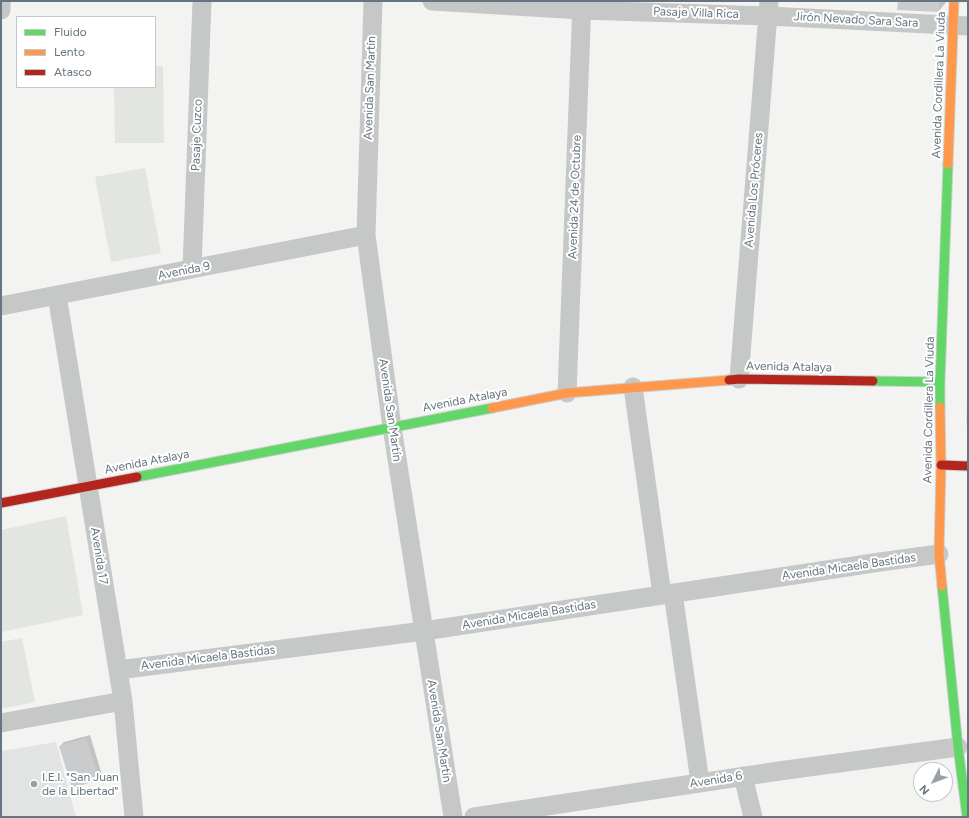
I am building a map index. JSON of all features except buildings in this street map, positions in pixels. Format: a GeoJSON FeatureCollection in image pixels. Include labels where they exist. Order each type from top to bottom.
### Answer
{"type":"FeatureCollection","features":[{"type":"Feature","properties":{"kind":"street"},"geometry":{"type":"LineString","coordinates":[[1,1],[1,10]]}},
{"type":"Feature","properties":{"kind":"street","name":"Pasaje Cuzco"},"geometry":{"type":"LineString","coordinates":[[192,269],[202,1]]}},
{"type":"Feature","properties":{"kind":"street","name":"Avenida San Martín"},"geometry":{"type":"LineString","coordinates":[[373,1],[366,235],[392,427],[453,817]]}},
{"type":"Feature","properties":{"kind":"street","name":"Pasaje Villa Rica"},"geometry":{"type":"LineString","coordinates":[[432,1],[769,8]]}},
{"type":"Feature","properties":{"kind":"street","name":"Avenida Cordillera La Viuda"},"geometry":{"type":"LineString","coordinates":[[954,1],[961,26],[940,382],[941,465],[938,554],[958,747],[967,817]]}},
{"type":"Feature","properties":{"kind":"street","name":"Avenida 24 de Octubre"},"geometry":{"type":"LineString","coordinates":[[568,393],[581,5]]}},
{"type":"Feature","properties":{"kind":"street","name":"Jirón Nevado Sara Sara"},"geometry":{"type":"LineString","coordinates":[[769,8],[961,26]]}},
{"type":"Feature","properties":{"kind":"street","name":"Avenida Los Próceres"},"geometry":{"type":"LineString","coordinates":[[740,379],[769,8]]}},
{"type":"Feature","properties":{"kind":"street","name":"Avenida 9"},"geometry":{"type":"LineString","coordinates":[[1,306],[366,235]]}},
{"type":"Feature","properties":{"kind":"street","name":"Avenida 17"},"geometry":{"type":"LineString","coordinates":[[57,295],[123,701],[134,817]]}},
{"type":"Feature","properties":{"kind":"street","name":"Avenida Atalaya"},"geometry":{"type":"LineString","coordinates":[[1,503],[568,393],[740,379],[940,382]]}},
{"type":"Feature","properties":{"kind":"street"},"geometry":{"type":"LineString","coordinates":[[633,387],[700,782]]}},
{"type":"Feature","properties":{"kind":"street"},"geometry":{"type":"LineString","coordinates":[[941,465],[968,466]]}},
{"type":"Feature","properties":{"kind":"street","name":"Avenida Micaela Bastidas"},"geometry":{"type":"LineString","coordinates":[[118,670],[424,631],[938,554]]}},
{"type":"Feature","properties":{"kind":"street"},"geometry":{"type":"LineString","coordinates":[[1,723],[123,701]]}},
{"type":"Feature","properties":{"kind":"street","name":"Avenida 6"},"geometry":{"type":"LineString","coordinates":[[474,817],[700,782],[958,747]]}},
{"type":"Feature","properties":{"kind":"street"},"geometry":{"type":"LineString","coordinates":[[743,776],[753,817]]}},
{"type":"Feature","properties":{"kind":"shaded area"},"geometry":{"type":"Polygon","coordinates":[[[156,66],[163,66],[164,143],[115,143],[114,88],[156,88],[156,66]]]}},
{"type":"Feature","properties":{"kind":"shaded area"},"geometry":{"type":"Polygon","coordinates":[[[145,168],[161,253],[111,262],[95,177],[145,168]]]}},
{"type":"Feature","properties":{"kind":"shaded area"},"geometry":{"type":"Polygon","coordinates":[[[968,372],[968,427],[966,424],[968,372]]]}},
{"type":"Feature","properties":{"kind":"shaded area"},"geometry":{"type":"Polygon","coordinates":[[[66,516],[83,615],[1,632],[1,530],[66,516]]]}},
{"type":"Feature","properties":{"kind":"shaded area"},"geometry":{"type":"Polygon","coordinates":[[[22,638],[35,702],[1,709],[1,642],[22,638]]]}},
{"type":"Feature","properties":{"kind":"shaded area","name":"I.E.I. \"San Juan de la Libertad\""},"geometry":{"type":"Polygon","coordinates":[[[56,742],[76,817],[1,817],[1,751],[56,742]]]}},
{"type":"Feature","properties":{"kind":"traffic: fast"},"geometry":{"type":"LineString","coordinates":[[940,407],[948,164]]}},
{"type":"Feature","properties":{"kind":"traffic: fast"},"geometry":{"type":"LineString","coordinates":[[873,381],[940,382]]}},
{"type":"Feature","properties":{"kind":"traffic: fast"},"geometry":{"type":"LineString","coordinates":[[137,477],[492,408]]}},
{"type":"Feature","properties":{"kind":"traffic: fast"},"geometry":{"type":"LineString","coordinates":[[942,586],[958,747],[967,817]]}},
{"type":"Feature","properties":{"kind":"traffic: slow"},"geometry":{"type":"LineString","coordinates":[[948,164],[954,1]]}},
{"type":"Feature","properties":{"kind":"traffic: slow"},"geometry":{"type":"LineString","coordinates":[[492,408],[567,393],[729,380]]}},
{"type":"Feature","properties":{"kind":"traffic: slow"},"geometry":{"type":"LineString","coordinates":[[940,407],[941,465],[939,554],[942,586]]}},
{"type":"Feature","properties":{"kind":"traffic: jam"},"geometry":{"type":"LineString","coordinates":[[729,380],[873,381]]}},
{"type":"Feature","properties":{"kind":"traffic: jam"},"geometry":{"type":"LineString","coordinates":[[941,465],[968,466]]}},
{"type":"Feature","properties":{"kind":"traffic: jam"},"geometry":{"type":"LineString","coordinates":[[1,503],[137,477]]}},
{"type":"Feature","properties":{"kind":"place","name":"I.E.I. \"San Juan de la Libertad\""},"geometry":{"type":"Point","coordinates":[34,784]}}]}
